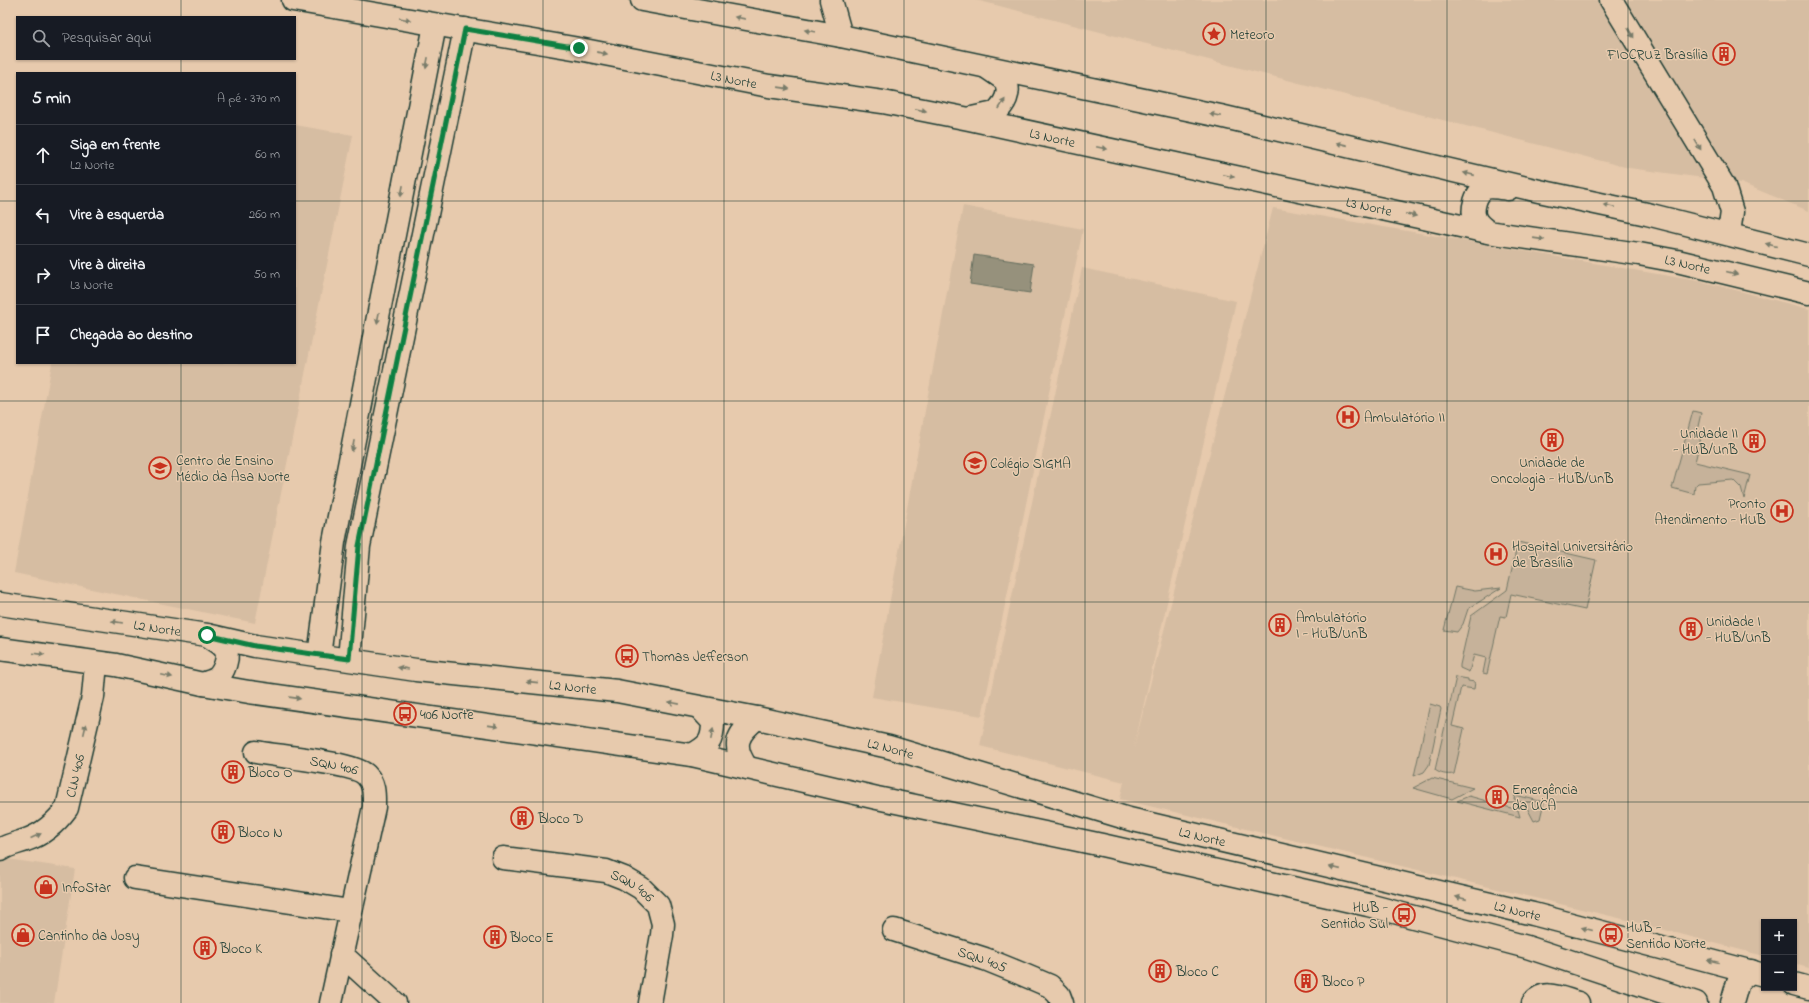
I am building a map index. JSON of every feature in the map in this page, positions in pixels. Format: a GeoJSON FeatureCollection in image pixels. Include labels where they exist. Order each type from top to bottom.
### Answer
{"type":"FeatureCollection","features":[{"type":"Feature","properties":{"kind":"main road","name":"L3 Norte"},"geometry":{"type":"LineString","coordinates":[[293,0],[579,48],[769,86],[883,102],[969,119],[1488,232],[1677,261],[1809,293]]}},
{"type":"Feature","properties":{"kind":"main road"},"geometry":{"type":"LineString","coordinates":[[642,0],[841,36],[1220,116],[1539,191],[1729,233],[1809,255]]}},
{"type":"Feature","properties":{"kind":"main road"},"geometry":{"type":"LineString","coordinates":[[831,0],[841,36]]}},
{"type":"Feature","properties":{"kind":"main road"},"geometry":{"type":"LineString","coordinates":[[1611,0],[1724,186],[1732,212],[1729,233]]}},
{"type":"Feature","properties":{"kind":"main road"},"geometry":{"type":"LineString","coordinates":[[318,656],[334,542],[435,25]]}},
{"type":"Feature","properties":{"kind":"main road"},"geometry":{"type":"LineString","coordinates":[[349,659],[359,546],[465,29]]}},
{"type":"Feature","properties":{"kind":"main road"},"geometry":{"type":"LineString","coordinates":[[969,119],[995,113],[1006,100],[1008,91],[1005,80],[985,66]]}},
{"type":"Feature","properties":{"kind":"main road"},"geometry":{"type":"LineString","coordinates":[[1488,232],[1477,222],[1474,217],[1475,203],[1481,191],[1488,187],[1539,191]]}},
{"type":"Feature","properties":{"kind":"main road","name":"L2 Norte"},"geometry":{"type":"LineString","coordinates":[[0,604],[207,635],[255,646],[416,670],[618,691],[757,718],[889,747],[1128,819],[1525,912],[1757,973]]}},
{"type":"Feature","properties":{"kind":"main road"},"geometry":{"type":"LineString","coordinates":[[202,684],[217,678],[221,674],[226,659],[224,647],[207,635]]}},
{"type":"Feature","properties":{"kind":"main road"},"geometry":{"type":"LineString","coordinates":[[0,649],[96,663],[202,684],[692,756],[1368,905],[1527,947],[1696,1003]]}},
{"type":"Feature","properties":{"kind":"main road","name":"CLN 406"},"geometry":{"type":"LineString","coordinates":[[1,848],[27,840],[43,833],[58,821],[67,808],[93,697],[96,663]]}},
{"type":"Feature","properties":{"kind":"main road"},"geometry":{"type":"LineString","coordinates":[[692,756],[705,748],[710,742],[713,729],[714,722],[700,708]]}},
{"type":"Feature","properties":{"kind":"main road"},"geometry":{"type":"LineString","coordinates":[[747,768],[739,757],[738,737],[745,728],[757,718]]}},
{"type":"Feature","properties":{"kind":"main road","name":"SQN 406"},"geometry":{"type":"LineString","coordinates":[[256,752],[352,768],[363,772],[370,779],[374,794],[374,806],[331,1003]]}},
{"type":"Feature","properties":{"kind":"main road","name":"SQN 406"},"geometry":{"type":"LineString","coordinates":[[503,858],[606,872],[624,878],[641,888],[653,898],[658,905],[663,924],[650,1003]]}},
{"type":"Feature","properties":{"kind":"main road"},"geometry":{"type":"LineString","coordinates":[[135,878],[350,911]]}},
{"type":"Feature","properties":{"kind":"main road","name":"SQN 405"},"geometry":{"type":"LineString","coordinates":[[894,930],[985,959],[1050,986],[1059,996],[1062,1003]]}},
{"type":"Feature","properties":{"kind":"main road"},"geometry":{"type":"LineString","coordinates":[[342,954],[395,1003]]}},
{"type":"Feature","properties":{"kind":"main road"},"geometry":{"type":"LineString","coordinates":[[1732,1003],[1738,982],[1757,973]]}},
{"type":"Feature","properties":{"kind":"main road"},"geometry":{"type":"LineString","coordinates":[[1797,985],[1809,988]]}},
{"type":"Feature","properties":{"kind":"main road"},"geometry":{"type":"LineString","coordinates":[[1533,1003],[1539,997],[1545,995],[1578,1003]]}},
{"type":"Feature","properties":{"kind":"shaded area"},"geometry":{"type":"Polygon","coordinates":[[[976,0],[1809,0],[1809,211],[1741,183],[1629,168],[976,0]]]}},
{"type":"Feature","properties":{"kind":"shaded area","name":"Centro de Ensino Médio da Asa Norte"},"geometry":{"type":"Polygon","coordinates":[[[296,125],[353,135],[255,623],[14,573],[52,364],[296,364],[296,125]]]}},
{"type":"Feature","properties":{"kind":"shaded area","name":"Colégio SIGMA"},"geometry":{"type":"Polygon","coordinates":[[[963,206],[1083,229],[982,716],[872,697],[963,206]]]}},
{"type":"Feature","properties":{"kind":"shaded area","name":"Hospital Universitário de Brasília"},"geometry":{"type":"Polygon","coordinates":[[[1273,208],[1704,282],[1809,309],[1809,968],[1797,965],[1797,919],[1761,919],[1761,955],[1623,919],[1120,799],[1124,782],[980,746],[1082,268],[1236,301],[1134,747],[1273,208]]]}},
{"type":"Feature","properties":{"kind":"shaded area"},"geometry":{"type":"Polygon","coordinates":[[[974,255],[1034,264],[1030,293],[970,284],[974,255]]]}},
{"type":"Feature","properties":{"kind":"shaded area"},"geometry":{"type":"Polygon","coordinates":[[[1693,411],[1701,413],[1697,431],[1702,433],[1695,462],[1750,475],[1744,499],[1741,488],[1733,480],[1698,483],[1695,486],[1694,494],[1672,488],[1693,411]]]}},
{"type":"Feature","properties":{"kind":"shaded area"},"geometry":{"type":"Polygon","coordinates":[[[1518,542],[1596,560],[1585,610],[1511,594],[1506,617],[1500,616],[1487,674],[1483,673],[1486,658],[1474,655],[1469,672],[1460,668],[1460,665],[1471,616],[1507,590],[1518,542]]]}},
{"type":"Feature","properties":{"kind":"shaded area"},"geometry":{"type":"Polygon","coordinates":[[[1455,587],[1475,591],[1501,588],[1468,609],[1463,624],[1457,632],[1444,630],[1455,587]]]}},
{"type":"Feature","properties":{"kind":"shaded area"},"geometry":{"type":"Polygon","coordinates":[[[1456,677],[1475,682],[1474,689],[1461,687],[1452,726],[1464,729],[1454,774],[1446,774],[1435,770],[1456,677]]]}},
{"type":"Feature","properties":{"kind":"shaded area"},"geometry":{"type":"Polygon","coordinates":[[[1430,704],[1440,707],[1441,709],[1429,765],[1424,772],[1414,776],[1430,704]]]}},
{"type":"Feature","properties":{"kind":"shaded area"},"geometry":{"type":"Polygon","coordinates":[[[1432,778],[1473,788],[1452,799],[1413,788],[1432,778]]]}},
{"type":"Feature","properties":{"kind":"shaded area"},"geometry":{"type":"Polygon","coordinates":[[[1515,795],[1544,802],[1540,819],[1534,821],[1525,804],[1514,799],[1515,795]]]}},
{"type":"Feature","properties":{"kind":"shaded area"},"geometry":{"type":"Polygon","coordinates":[[[1469,796],[1518,810],[1520,817],[1457,801],[1469,796]]]}},
{"type":"Feature","properties":{"kind":"shaded area"},"geometry":{"type":"Polygon","coordinates":[[[1,858],[75,869],[54,1003],[0,1003],[1,858]]]}},
{"type":"Feature","properties":{"kind":"place","name":"Meteoro"},"geometry":{"type":"Point","coordinates":[1214,34]}},
{"type":"Feature","properties":{"kind":"place","name":"FIOCRUZ Brasília"},"geometry":{"type":"Point","coordinates":[1724,54]}},
{"type":"Feature","properties":{"kind":"place","name":"Ambulatório II"},"geometry":{"type":"Point","coordinates":[1348,417]}},
{"type":"Feature","properties":{"kind":"place","name":"Unidade de Oncologia - HUB/UnB"},"geometry":{"type":"Point","coordinates":[1552,440]}},
{"type":"Feature","properties":{"kind":"place","name":"Unidade II - HUB/UnB"},"geometry":{"type":"Point","coordinates":[1754,441]}},
{"type":"Feature","properties":{"kind":"place","name":"Colégio SIGMA"},"geometry":{"type":"Point","coordinates":[975,463]}},
{"type":"Feature","properties":{"kind":"place","name":"Centro de Ensino Médio da Asa Norte"},"geometry":{"type":"Point","coordinates":[160,468]}},
{"type":"Feature","properties":{"kind":"place","name":"Pronto Atendimento - HUB"},"geometry":{"type":"Point","coordinates":[1782,511]}},
{"type":"Feature","properties":{"kind":"place","name":"Hospital Universitário de Brasília"},"geometry":{"type":"Point","coordinates":[1496,554]}},
{"type":"Feature","properties":{"kind":"place","name":"Ambulatório I - HUB/UnB"},"geometry":{"type":"Point","coordinates":[1280,625]}},
{"type":"Feature","properties":{"kind":"place","name":"Unidade I - HUB/UnB"},"geometry":{"type":"Point","coordinates":[1691,629]}},
{"type":"Feature","properties":{"kind":"place","name":"Thomas Jefferson"},"geometry":{"type":"Point","coordinates":[627,656]}},
{"type":"Feature","properties":{"kind":"place","name":"406 Norte"},"geometry":{"type":"Point","coordinates":[405,714]}},
{"type":"Feature","properties":{"kind":"place","name":"Bloco O"},"geometry":{"type":"Point","coordinates":[233,772]}},
{"type":"Feature","properties":{"kind":"place","name":"Emergência da UCA"},"geometry":{"type":"Point","coordinates":[1497,797]}},
{"type":"Feature","properties":{"kind":"place","name":"Bloco D"},"geometry":{"type":"Point","coordinates":[522,818]}},
{"type":"Feature","properties":{"kind":"place","name":"Bloco N"},"geometry":{"type":"Point","coordinates":[223,832]}},
{"type":"Feature","properties":{"kind":"place","name":"InfoStar"},"geometry":{"type":"Point","coordinates":[46,887]}},
{"type":"Feature","properties":{"kind":"place","name":"HUB - Sentido Sul"},"geometry":{"type":"Point","coordinates":[1404,915]}},
{"type":"Feature","properties":{"kind":"place","name":"Cantinho da Josy"},"geometry":{"type":"Point","coordinates":[23,935]}},
{"type":"Feature","properties":{"kind":"place","name":"HUB - Sentido Norte"},"geometry":{"type":"Point","coordinates":[1611,935]}},
{"type":"Feature","properties":{"kind":"place","name":"Bloco E"},"geometry":{"type":"Point","coordinates":[495,937]}},
{"type":"Feature","properties":{"kind":"place","name":"Bloco K"},"geometry":{"type":"Point","coordinates":[205,948]}},
{"type":"Feature","properties":{"kind":"place","name":"Bloco C"},"geometry":{"type":"Point","coordinates":[1160,971]}},
{"type":"Feature","properties":{"kind":"place","name":"Bloco P"},"geometry":{"type":"Point","coordinates":[1306,981]}},
{"type":"Feature","properties":{"kind":"route"},"geometry":{"type":"LineString","coordinates":[[207,635],[255,646],[318,656],[349,659],[359,546],[465,29],[579,48]]}}]}
